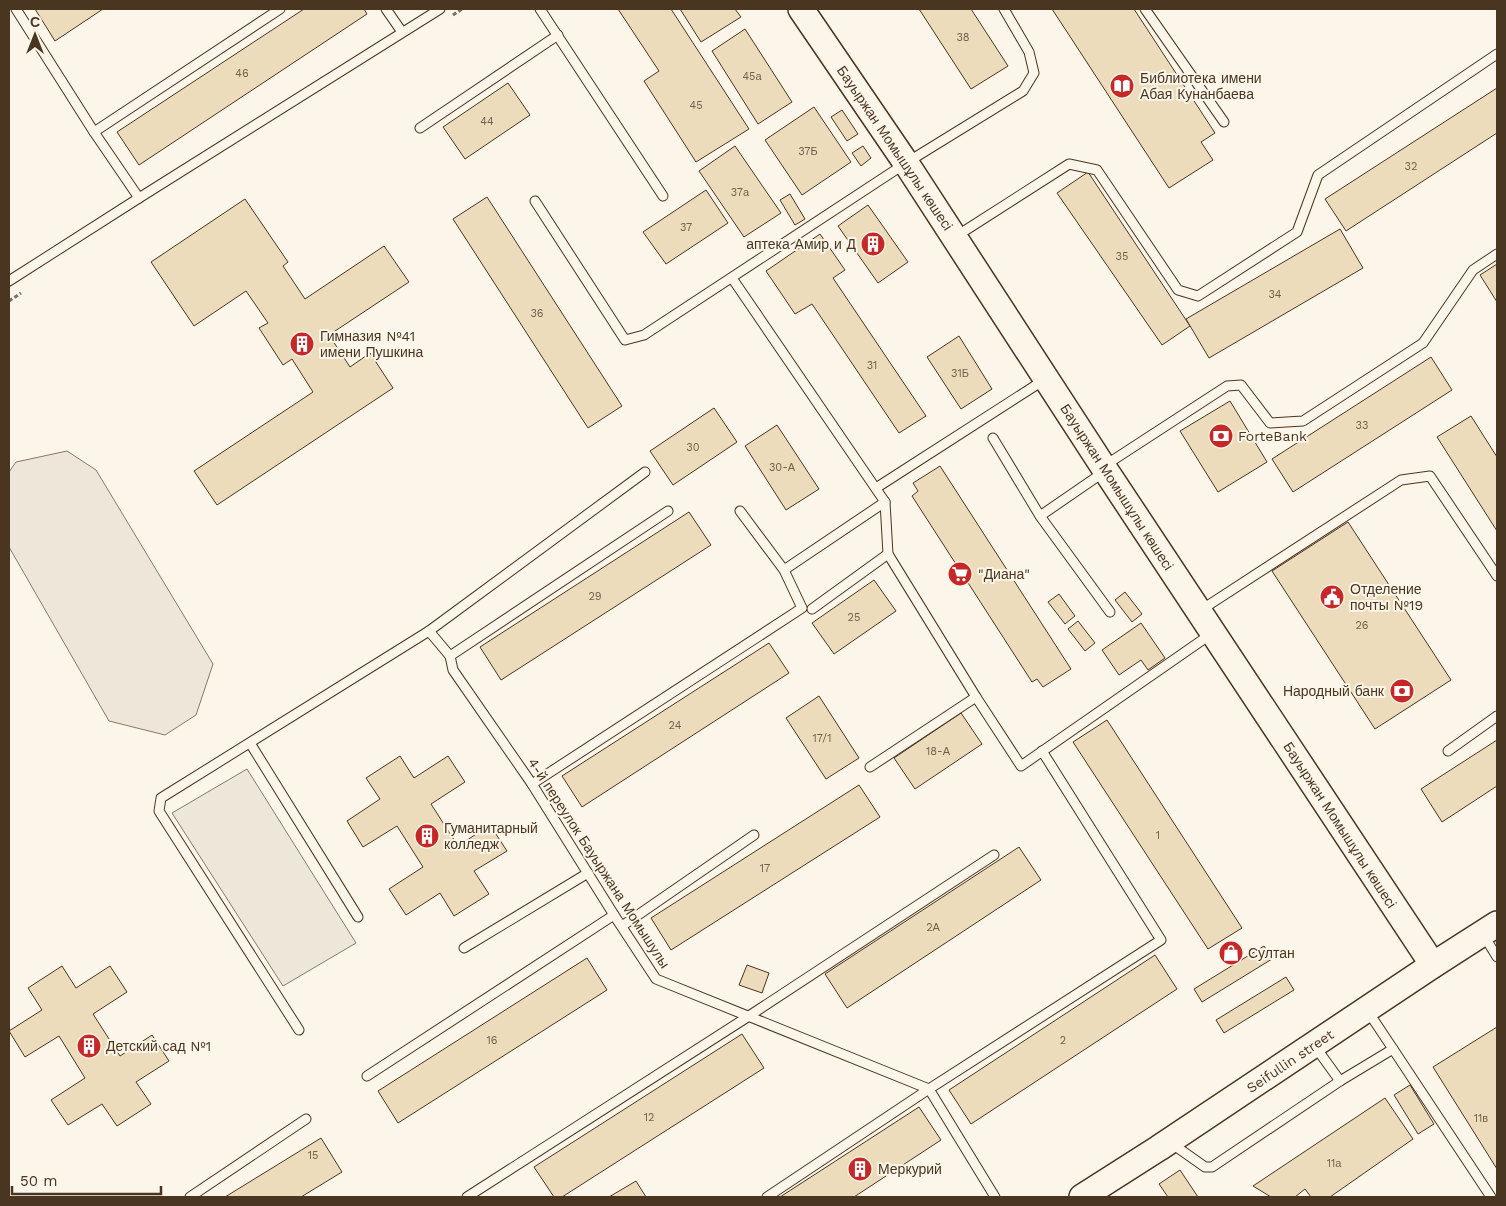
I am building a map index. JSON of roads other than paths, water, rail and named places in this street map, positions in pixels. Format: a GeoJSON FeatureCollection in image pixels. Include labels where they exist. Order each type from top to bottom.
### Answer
{"type":"FeatureCollection","features":[{"type":"Feature","properties":{"kind":"street","name":"Бауыржан Момышұлы көшесі"},"geometry":{"type":"LineString","coordinates":[[801,9],[906,163],[1213,633],[1433,965]]}},
{"type":"Feature","properties":{"kind":"street","name":"Seifullin street"},"geometry":{"type":"LineString","coordinates":[[1082,1197],[1169,1142],[1367,1008],[1490,929]]}},
{"type":"Feature","properties":{"kind":"lane"},"geometry":{"type":"LineString","coordinates":[[16,9],[94,132],[139,198]]}},
{"type":"Feature","properties":{"kind":"lane"},"geometry":{"type":"LineString","coordinates":[[94,132],[280,9]]}},
{"type":"Feature","properties":{"kind":"lane"},"geometry":{"type":"LineString","coordinates":[[386,9],[402,32]]}},
{"type":"Feature","properties":{"kind":"lane"},"geometry":{"type":"LineString","coordinates":[[9,281],[440,9]]}},
{"type":"Feature","properties":{"kind":"lane"},"geometry":{"type":"LineString","coordinates":[[540,9],[663,196]]}},
{"type":"Feature","properties":{"kind":"lane"},"geometry":{"type":"LineString","coordinates":[[535,201],[625,340],[644,336],[906,163],[1023,91],[1034,73],[1029,52],[1004,9]]}},
{"type":"Feature","properties":{"kind":"lane"},"geometry":{"type":"LineString","coordinates":[[1145,9],[1224,122]]}},
{"type":"Feature","properties":{"kind":"lane"},"geometry":{"type":"LineString","coordinates":[[420,128],[558,35]]}},
{"type":"Feature","properties":{"kind":"lane"},"geometry":{"type":"LineString","coordinates":[[954,237],[1069,164],[1097,170],[1178,290],[1198,296],[1297,232],[1318,175],[1497,54]]}},
{"type":"Feature","properties":{"kind":"lane"},"geometry":{"type":"LineString","coordinates":[[1040,516],[1105,468],[1227,386],[1241,385],[1270,423],[1303,421],[1423,343],[1473,270],[1497,254]]}},
{"type":"Feature","properties":{"kind":"lane"},"geometry":{"type":"LineString","coordinates":[[732,278],[885,502],[888,554],[1021,766],[1213,633]]}},
{"type":"Feature","properties":{"kind":"lane"},"geometry":{"type":"LineString","coordinates":[[876,488],[1047,378]]}},
{"type":"Feature","properties":{"kind":"lane"},"geometry":{"type":"LineString","coordinates":[[993,438],[1040,516],[1110,612]]}},
{"type":"Feature","properties":{"kind":"lane"},"geometry":{"type":"LineString","coordinates":[[299,1030],[159,811],[161,798],[429,631],[645,472]]}},
{"type":"Feature","properties":{"kind":"lane"},"geometry":{"type":"LineString","coordinates":[[1199,611],[1401,480],[1430,476],[1497,576]]}},
{"type":"Feature","properties":{"kind":"lane"},"geometry":{"type":"LineString","coordinates":[[784,570],[885,502]]}},
{"type":"Feature","properties":{"kind":"lane"},"geometry":{"type":"LineString","coordinates":[[450,656],[668,511]]}},
{"type":"Feature","properties":{"kind":"lane"},"geometry":{"type":"LineString","coordinates":[[532,784],[802,608],[784,570],[740,511]]}},
{"type":"Feature","properties":{"kind":"lane"},"geometry":{"type":"LineString","coordinates":[[812,609],[888,554]]}},
{"type":"Feature","properties":{"kind":"lane","name":"4-й переулок Бауыржана Момышулы"},"geometry":{"type":"LineString","coordinates":[[429,631],[450,656],[454,670],[532,784],[656,979],[929,1089]]}},
{"type":"Feature","properties":{"kind":"lane"},"geometry":{"type":"LineString","coordinates":[[870,767],[976,697]]}},
{"type":"Feature","properties":{"kind":"lane"},"geometry":{"type":"LineString","coordinates":[[1448,751],[1497,716]]}},
{"type":"Feature","properties":{"kind":"lane"},"geometry":{"type":"LineString","coordinates":[[250,743],[358,918]]}},
{"type":"Feature","properties":{"kind":"lane"},"geometry":{"type":"LineString","coordinates":[[767,1197],[929,1089],[1161,940],[1042,751]]}},
{"type":"Feature","properties":{"kind":"lane"},"geometry":{"type":"LineString","coordinates":[[622,926],[754,835]]}},
{"type":"Feature","properties":{"kind":"lane"},"geometry":{"type":"LineString","coordinates":[[468,1197],[994,856]]}},
{"type":"Feature","properties":{"kind":"lane"},"geometry":{"type":"LineString","coordinates":[[464,948],[588,873]]}},
{"type":"Feature","properties":{"kind":"lane"},"geometry":{"type":"LineString","coordinates":[[367,1076],[614,914]]}},
{"type":"Feature","properties":{"kind":"lane"},"geometry":{"type":"LineString","coordinates":[[1490,929],[1497,957]]}},
{"type":"Feature","properties":{"kind":"lane"},"geometry":{"type":"LineString","coordinates":[[1367,1008],[1491,1197]]}},
{"type":"Feature","properties":{"kind":"lane"},"geometry":{"type":"LineString","coordinates":[[1314,1045],[1340,1081]]}},
{"type":"Feature","properties":{"kind":"lane"},"geometry":{"type":"LineString","coordinates":[[1169,1142],[1205,1167],[1212,1167],[1340,1081],[1394,1049]]}},
{"type":"Feature","properties":{"kind":"lane"},"geometry":{"type":"LineString","coordinates":[[929,1089],[996,1197]]}},
{"type":"Feature","properties":{"kind":"lane"},"geometry":{"type":"LineString","coordinates":[[190,1197],[306,1119]]}},
{"type":"Feature","properties":{"kind":"place","name":"Библиотека имени Абая Кунанбаева"},"geometry":{"type":"Point","coordinates":[1122,86]}},
{"type":"Feature","properties":{"kind":"place","name":"аптека Амир и Д"},"geometry":{"type":"Point","coordinates":[873,244]}},
{"type":"Feature","properties":{"kind":"place","name":"Гимназия №41 имени Пушкина"},"geometry":{"type":"Point","coordinates":[302,344]}},
{"type":"Feature","properties":{"kind":"place","name":"ForteBank"},"geometry":{"type":"Point","coordinates":[1221,436]}},
{"type":"Feature","properties":{"kind":"place","name":"\"Диана\""},"geometry":{"type":"Point","coordinates":[960,574]}},
{"type":"Feature","properties":{"kind":"place","name":"Отделение почты №19"},"geometry":{"type":"Point","coordinates":[1332,597]}},
{"type":"Feature","properties":{"kind":"place","name":"Народный банк"},"geometry":{"type":"Point","coordinates":[1402,691]}},
{"type":"Feature","properties":{"kind":"place","name":"Гуманитарный колледж"},"geometry":{"type":"Point","coordinates":[427,836]}},
{"type":"Feature","properties":{"kind":"place","name":"Султан"},"geometry":{"type":"Point","coordinates":[1231,953]}},
{"type":"Feature","properties":{"kind":"place","name":"Детский сад №1"},"geometry":{"type":"Point","coordinates":[89,1046]}},
{"type":"Feature","properties":{"kind":"place","name":"Меркурий"},"geometry":{"type":"Point","coordinates":[860,1169]}}]}
